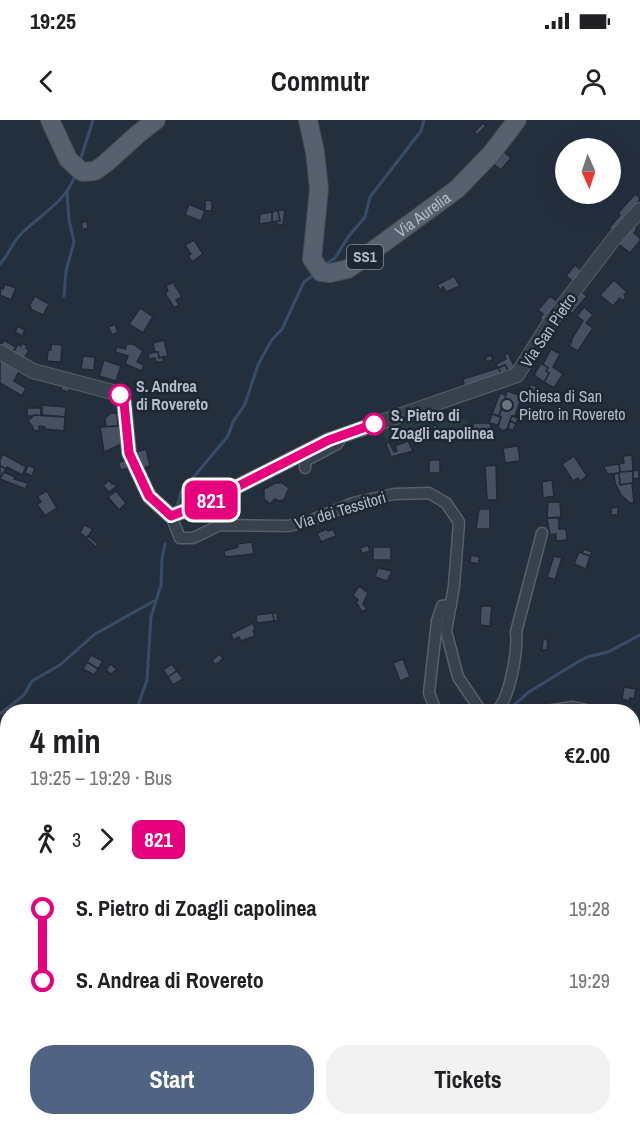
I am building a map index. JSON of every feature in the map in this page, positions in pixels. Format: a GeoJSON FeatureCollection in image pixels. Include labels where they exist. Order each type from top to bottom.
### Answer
{"type":"FeatureCollection","features":[{"type":"Feature","properties":{"kind":"main road"},"geometry":{"type":"LineString","coordinates":[[50,120],[68,159],[82,171],[94,171],[106,163],[156,120]]}},
{"type":"Feature","properties":{"kind":"main road","name":"Via Aurelia"},"geometry":{"type":"LineString","coordinates":[[308,120],[319,189],[312,259],[321,272],[330,273],[348,270],[457,189],[492,154],[517,120]]}},
{"type":"Feature","properties":{"kind":"street","name":"Via San Pietro"},"geometry":{"type":"LineString","coordinates":[[171,516],[207,502],[329,440],[517,375],[551,321],[640,210]]}},
{"type":"Feature","properties":{"kind":"street"},"geometry":{"type":"LineString","coordinates":[[0,352],[33,371],[120,394],[124,402],[129,453],[149,496],[171,516]]}},
{"type":"Feature","properties":{"kind":"street"},"geometry":{"type":"LineString","coordinates":[[305,468],[305,461],[336,444],[343,435]]}},
{"type":"Feature","properties":{"kind":"street","name":"Via dei Tessitori"},"geometry":{"type":"LineString","coordinates":[[171,516],[180,538],[193,538],[220,525],[288,526],[310,521],[353,503],[394,494],[429,493],[446,503],[459,522],[454,586],[446,631],[458,677],[476,704]]}},
{"type":"Feature","properties":{"kind":"street"},"geometry":{"type":"LineString","coordinates":[[501,704],[507,696],[518,645],[516,632],[542,533]]}},
{"type":"Feature","properties":{"kind":"street"},"geometry":{"type":"LineString","coordinates":[[433,704],[429,693],[437,621],[442,606],[451,605]]}},
{"type":"Feature","properties":{"kind":"green space"},"geometry":{"type":"Polygon","coordinates":[[[430,406],[438,426],[439,418],[468,419],[468,433],[439,433],[438,428],[387,442],[378,423],[430,406]]]}},
{"type":"Feature","properties":{"kind":"building"},"geometry":{"type":"Polygon","coordinates":[[[483,123],[486,126],[477,135],[474,132],[483,123]]]}},
{"type":"Feature","properties":{"kind":"building"},"geometry":{"type":"Polygon","coordinates":[[[503,151],[511,158],[501,170],[493,164],[503,151]]]}},
{"type":"Feature","properties":{"kind":"building"},"geometry":{"type":"Polygon","coordinates":[[[635,194],[640,198],[637,204],[640,207],[615,234],[609,228],[620,215],[618,213],[635,194]]]}},
{"type":"Feature","properties":{"kind":"building"},"geometry":{"type":"Polygon","coordinates":[[[205,200],[212,201],[212,211],[205,211],[205,200]]]}},
{"type":"Feature","properties":{"kind":"building"},"geometry":{"type":"Polygon","coordinates":[[[189,204],[205,211],[201,221],[185,215],[189,204]]]}},
{"type":"Feature","properties":{"kind":"building"},"geometry":{"type":"Polygon","coordinates":[[[278,210],[280,221],[272,222],[272,212],[278,210]]]}},
{"type":"Feature","properties":{"kind":"building"},"geometry":{"type":"Polygon","coordinates":[[[278,210],[285,210],[283,225],[276,224],[280,221],[278,210]]]}},
{"type":"Feature","properties":{"kind":"building"},"geometry":{"type":"Polygon","coordinates":[[[272,212],[272,222],[259,224],[260,214],[272,212]]]}},
{"type":"Feature","properties":{"kind":"building"},"geometry":{"type":"Polygon","coordinates":[[[87,221],[88,228],[83,230],[81,223],[87,221]]]}},
{"type":"Feature","properties":{"kind":"building"},"geometry":{"type":"Polygon","coordinates":[[[631,224],[637,229],[634,233],[640,241],[630,253],[616,242],[631,224]]]}},
{"type":"Feature","properties":{"kind":"building"},"geometry":{"type":"Polygon","coordinates":[[[194,240],[203,254],[192,262],[188,256],[191,254],[185,245],[194,240]]]}},
{"type":"Feature","properties":{"kind":"building"},"geometry":{"type":"Polygon","coordinates":[[[575,265],[584,273],[575,283],[566,276],[575,265]]]}},
{"type":"Feature","properties":{"kind":"building"},"geometry":{"type":"Polygon","coordinates":[[[454,276],[460,286],[446,292],[443,287],[440,290],[437,285],[454,276]]]}},
{"type":"Feature","properties":{"kind":"building"},"geometry":{"type":"Polygon","coordinates":[[[614,280],[627,292],[623,301],[620,298],[613,306],[600,295],[614,280]]]}},
{"type":"Feature","properties":{"kind":"building"},"geometry":{"type":"Polygon","coordinates":[[[173,282],[182,297],[176,300],[179,305],[174,308],[165,293],[168,291],[166,286],[173,282]]]}},
{"type":"Feature","properties":{"kind":"building"},"geometry":{"type":"Polygon","coordinates":[[[5,284],[16,288],[11,300],[0,295],[1,288],[3,289],[5,284]]]}},
{"type":"Feature","properties":{"kind":"building"},"geometry":{"type":"Polygon","coordinates":[[[578,289],[587,296],[572,314],[564,307],[578,289]]]}},
{"type":"Feature","properties":{"kind":"building"},"geometry":{"type":"Polygon","coordinates":[[[35,296],[49,304],[43,315],[30,309],[29,306],[35,296]]]}},
{"type":"Feature","properties":{"kind":"building"},"geometry":{"type":"Polygon","coordinates":[[[550,296],[559,303],[543,322],[540,317],[543,314],[538,310],[550,296]]]}},
{"type":"Feature","properties":{"kind":"building"},"geometry":{"type":"Polygon","coordinates":[[[584,307],[593,315],[586,323],[593,328],[578,351],[569,346],[583,321],[577,316],[584,307]]]}},
{"type":"Feature","properties":{"kind":"building"},"geometry":{"type":"Polygon","coordinates":[[[140,308],[153,317],[143,333],[129,324],[140,308]]]}},
{"type":"Feature","properties":{"kind":"building"},"geometry":{"type":"Polygon","coordinates":[[[115,324],[118,332],[112,335],[108,327],[115,324]]]}},
{"type":"Feature","properties":{"kind":"building"},"geometry":{"type":"Polygon","coordinates":[[[18,326],[25,330],[22,336],[15,332],[18,326]]]}},
{"type":"Feature","properties":{"kind":"building"},"geometry":{"type":"Polygon","coordinates":[[[4,340],[16,347],[11,355],[0,348],[4,340]]]}},
{"type":"Feature","properties":{"kind":"building"},"geometry":{"type":"Polygon","coordinates":[[[164,340],[168,356],[159,358],[158,352],[155,353],[153,343],[164,340]]]}},
{"type":"Feature","properties":{"kind":"building"},"geometry":{"type":"Polygon","coordinates":[[[22,343],[29,350],[24,359],[13,353],[18,344],[21,346],[22,343]]]}},
{"type":"Feature","properties":{"kind":"building"},"geometry":{"type":"Polygon","coordinates":[[[51,344],[62,345],[61,361],[47,361],[51,344]]]}},
{"type":"Feature","properties":{"kind":"building"},"geometry":{"type":"Polygon","coordinates":[[[127,344],[133,344],[143,351],[137,362],[144,365],[141,371],[125,364],[128,356],[115,352],[117,347],[125,349],[127,344]]]}},
{"type":"Feature","properties":{"kind":"building"},"geometry":{"type":"Polygon","coordinates":[[[551,349],[560,354],[553,367],[563,374],[554,388],[544,382],[549,373],[546,371],[548,368],[543,364],[551,349]]]}},
{"type":"Feature","properties":{"kind":"building"},"geometry":{"type":"Polygon","coordinates":[[[158,352],[159,358],[163,357],[163,362],[156,362],[155,358],[149,359],[148,354],[158,352]]]}},
{"type":"Feature","properties":{"kind":"building"},"geometry":{"type":"Polygon","coordinates":[[[508,353],[516,370],[501,374],[508,370],[505,365],[498,368],[496,364],[506,359],[504,355],[508,353]]]}},
{"type":"Feature","properties":{"kind":"building"},"geometry":{"type":"Polygon","coordinates":[[[491,355],[493,360],[487,362],[485,358],[491,355]]]}},
{"type":"Feature","properties":{"kind":"building"},"geometry":{"type":"Polygon","coordinates":[[[0,356],[21,368],[14,381],[26,388],[22,396],[0,383],[0,356]]]}},
{"type":"Feature","properties":{"kind":"building"},"geometry":{"type":"Polygon","coordinates":[[[83,356],[95,357],[94,370],[81,369],[83,356]]]}},
{"type":"Feature","properties":{"kind":"building"},"geometry":{"type":"Polygon","coordinates":[[[104,360],[121,366],[116,381],[99,376],[104,360]]]}},
{"type":"Feature","properties":{"kind":"building"},"geometry":{"type":"Polygon","coordinates":[[[541,363],[548,368],[546,371],[549,373],[544,382],[534,375],[541,363]]]}},
{"type":"Feature","properties":{"kind":"building"},"geometry":{"type":"Polygon","coordinates":[[[505,365],[508,370],[501,374],[498,368],[505,365]]]}},
{"type":"Feature","properties":{"kind":"building"},"geometry":{"type":"Polygon","coordinates":[[[498,368],[503,377],[465,389],[463,379],[498,368]]]}},
{"type":"Feature","properties":{"kind":"building"},"geometry":{"type":"Polygon","coordinates":[[[62,383],[70,384],[69,392],[61,390],[62,383]]]}},
{"type":"Feature","properties":{"kind":"building"},"geometry":{"type":"Polygon","coordinates":[[[531,384],[539,388],[533,403],[524,399],[531,384]]]}},
{"type":"Feature","properties":{"kind":"building","name":"Chiesa di San Pietro in Rovereto"},"geometry":{"type":"Polygon","coordinates":[[[507,391],[522,396],[515,416],[512,416],[507,429],[503,431],[498,427],[501,417],[499,416],[507,391]]]}},
{"type":"Feature","properties":{"kind":"building"},"geometry":{"type":"Polygon","coordinates":[[[500,393],[506,395],[499,416],[492,414],[500,393]]]}},
{"type":"Feature","properties":{"kind":"building"},"geometry":{"type":"Polygon","coordinates":[[[42,405],[66,407],[65,417],[42,415],[42,405]]]}},
{"type":"Feature","properties":{"kind":"building"},"geometry":{"type":"Polygon","coordinates":[[[27,408],[41,408],[41,416],[27,416],[27,408]]]}},
{"type":"Feature","properties":{"kind":"building"},"geometry":{"type":"Polygon","coordinates":[[[111,413],[117,413],[118,426],[106,427],[105,418],[111,413]]]}},
{"type":"Feature","properties":{"kind":"building"},"geometry":{"type":"Polygon","coordinates":[[[492,414],[501,417],[498,425],[489,423],[492,414]]]}},
{"type":"Feature","properties":{"kind":"building"},"geometry":{"type":"Polygon","coordinates":[[[34,415],[65,417],[64,431],[44,429],[45,427],[39,426],[39,431],[33,430],[28,421],[34,415]]]}},
{"type":"Feature","properties":{"kind":"building"},"geometry":{"type":"Polygon","coordinates":[[[512,416],[518,418],[516,424],[510,421],[512,416]]]}},
{"type":"Feature","properties":{"kind":"building"},"geometry":{"type":"Polygon","coordinates":[[[510,421],[516,424],[513,430],[508,429],[510,421]]]}},
{"type":"Feature","properties":{"kind":"building"},"geometry":{"type":"Polygon","coordinates":[[[473,423],[489,423],[491,436],[473,436],[473,423]]]}},
{"type":"Feature","properties":{"kind":"building"},"geometry":{"type":"Polygon","coordinates":[[[433,425],[436,425],[439,433],[433,433],[433,425]]]}},
{"type":"Feature","properties":{"kind":"building"},"geometry":{"type":"Polygon","coordinates":[[[120,426],[122,444],[104,452],[100,427],[120,426]]]}},
{"type":"Feature","properties":{"kind":"building"},"geometry":{"type":"Polygon","coordinates":[[[423,431],[431,432],[431,437],[423,437],[423,431]]]}},
{"type":"Feature","properties":{"kind":"building"},"geometry":{"type":"Polygon","coordinates":[[[408,441],[413,451],[391,457],[386,444],[389,442],[394,452],[397,451],[395,446],[408,441]]]}},
{"type":"Feature","properties":{"kind":"building"},"geometry":{"type":"Polygon","coordinates":[[[518,446],[520,461],[505,463],[503,448],[518,446]]]}},
{"type":"Feature","properties":{"kind":"building"},"geometry":{"type":"Polygon","coordinates":[[[146,449],[150,466],[140,469],[136,452],[146,449]]]}},
{"type":"Feature","properties":{"kind":"building"},"geometry":{"type":"Polygon","coordinates":[[[3,454],[26,467],[22,475],[0,466],[3,454]]]}},
{"type":"Feature","properties":{"kind":"building"},"geometry":{"type":"Polygon","coordinates":[[[632,455],[633,471],[620,472],[619,464],[624,463],[623,456],[632,455]]]}},
{"type":"Feature","properties":{"kind":"building"},"geometry":{"type":"Polygon","coordinates":[[[574,456],[587,476],[580,481],[578,478],[573,481],[562,464],[574,456]]]}},
{"type":"Feature","properties":{"kind":"building"},"geometry":{"type":"Polygon","coordinates":[[[125,460],[128,468],[121,470],[118,463],[125,460]]]}},
{"type":"Feature","properties":{"kind":"building"},"geometry":{"type":"Polygon","coordinates":[[[429,460],[440,460],[440,473],[429,473],[429,460]]]}},
{"type":"Feature","properties":{"kind":"building"},"geometry":{"type":"Polygon","coordinates":[[[619,464],[620,472],[633,471],[633,483],[620,485],[619,473],[608,474],[604,468],[619,464]]]}},
{"type":"Feature","properties":{"kind":"building"},"geometry":{"type":"Polygon","coordinates":[[[28,465],[35,468],[32,476],[25,473],[28,465]]]}},
{"type":"Feature","properties":{"kind":"building"},"geometry":{"type":"Polygon","coordinates":[[[496,465],[497,500],[487,500],[485,466],[496,465]]]}},
{"type":"Feature","properties":{"kind":"building"},"geometry":{"type":"Polygon","coordinates":[[[0,466],[6,469],[0,478],[0,466]]]}},
{"type":"Feature","properties":{"kind":"building"},"geometry":{"type":"Polygon","coordinates":[[[639,470],[639,478],[633,479],[633,471],[639,470]]]}},
{"type":"Feature","properties":{"kind":"building"},"geometry":{"type":"Polygon","coordinates":[[[4,472],[15,477],[14,479],[28,483],[25,489],[0,479],[4,472]]]}},
{"type":"Feature","properties":{"kind":"building"},"geometry":{"type":"Polygon","coordinates":[[[619,473],[620,485],[632,483],[634,503],[630,503],[621,495],[615,483],[614,474],[619,473]]]}},
{"type":"Feature","properties":{"kind":"building"},"geometry":{"type":"Polygon","coordinates":[[[109,480],[116,487],[109,492],[103,486],[109,480]]]}},
{"type":"Feature","properties":{"kind":"building"},"geometry":{"type":"Polygon","coordinates":[[[552,480],[554,496],[543,498],[542,482],[552,480]]]}},
{"type":"Feature","properties":{"kind":"building"},"geometry":{"type":"Polygon","coordinates":[[[275,483],[282,483],[289,488],[284,500],[275,499],[270,504],[264,499],[264,489],[275,483]]]}},
{"type":"Feature","properties":{"kind":"building"},"geometry":{"type":"Polygon","coordinates":[[[47,491],[57,508],[45,516],[37,504],[41,502],[39,495],[47,491]]]}},
{"type":"Feature","properties":{"kind":"building"},"geometry":{"type":"Polygon","coordinates":[[[116,491],[126,503],[119,510],[108,497],[116,491]]]}},
{"type":"Feature","properties":{"kind":"building"},"geometry":{"type":"Polygon","coordinates":[[[190,498],[192,506],[181,509],[181,500],[190,498]]]}},
{"type":"Feature","properties":{"kind":"building"},"geometry":{"type":"Polygon","coordinates":[[[548,502],[560,502],[561,517],[547,518],[548,502]]]}},
{"type":"Feature","properties":{"kind":"building"},"geometry":{"type":"Polygon","coordinates":[[[618,507],[618,515],[611,515],[611,508],[618,507]]]}},
{"type":"Feature","properties":{"kind":"building"},"geometry":{"type":"Polygon","coordinates":[[[479,509],[490,509],[490,529],[476,529],[479,509]]]}},
{"type":"Feature","properties":{"kind":"building"},"geometry":{"type":"Polygon","coordinates":[[[547,518],[559,518],[559,529],[566,529],[567,540],[556,541],[556,534],[550,535],[547,518]]]}},
{"type":"Feature","properties":{"kind":"building"},"geometry":{"type":"Polygon","coordinates":[[[84,525],[93,529],[87,538],[80,533],[84,525]]]}},
{"type":"Feature","properties":{"kind":"building"},"geometry":{"type":"Polygon","coordinates":[[[327,529],[328,531],[333,529],[336,536],[321,542],[317,533],[327,529]]]}},
{"type":"Feature","properties":{"kind":"building"},"geometry":{"type":"Polygon","coordinates":[[[88,536],[98,544],[96,547],[87,539],[88,536]]]}},
{"type":"Feature","properties":{"kind":"building"},"geometry":{"type":"Polygon","coordinates":[[[252,542],[254,554],[225,557],[224,551],[238,547],[237,544],[252,542]]]}},
{"type":"Feature","properties":{"kind":"building"},"geometry":{"type":"Polygon","coordinates":[[[368,545],[370,551],[362,554],[360,548],[368,545]]]}},
{"type":"Feature","properties":{"kind":"building"},"geometry":{"type":"Polygon","coordinates":[[[373,547],[391,547],[391,560],[373,560],[373,547]]]}},
{"type":"Feature","properties":{"kind":"building"},"geometry":{"type":"Polygon","coordinates":[[[584,549],[592,552],[590,556],[582,553],[584,549]]]}},
{"type":"Feature","properties":{"kind":"building"},"geometry":{"type":"Polygon","coordinates":[[[579,552],[590,556],[586,569],[574,564],[579,552]]]}},
{"type":"Feature","properties":{"kind":"building"},"geometry":{"type":"Polygon","coordinates":[[[471,555],[480,557],[478,564],[470,562],[471,555]]]}},
{"type":"Feature","properties":{"kind":"building"},"geometry":{"type":"Polygon","coordinates":[[[554,556],[562,558],[555,580],[547,577],[554,556]]]}},
{"type":"Feature","properties":{"kind":"building"},"geometry":{"type":"Polygon","coordinates":[[[378,568],[392,571],[387,581],[375,577],[378,568]]]}},
{"type":"Feature","properties":{"kind":"building"},"geometry":{"type":"Polygon","coordinates":[[[359,586],[368,593],[363,604],[367,609],[362,612],[356,602],[358,600],[353,595],[359,586]]]}},
{"type":"Feature","properties":{"kind":"building"},"geometry":{"type":"Polygon","coordinates":[[[481,606],[492,606],[490,626],[480,625],[481,606]]]}},
{"type":"Feature","properties":{"kind":"building"},"geometry":{"type":"Polygon","coordinates":[[[273,613],[274,621],[257,623],[256,615],[273,613]]]}},
{"type":"Feature","properties":{"kind":"building"},"geometry":{"type":"Polygon","coordinates":[[[273,613],[277,613],[278,621],[274,621],[273,613]]]}},
{"type":"Feature","properties":{"kind":"building"},"geometry":{"type":"Polygon","coordinates":[[[253,623],[255,636],[241,641],[239,637],[233,640],[231,634],[253,623]]]}},
{"type":"Feature","properties":{"kind":"building"},"geometry":{"type":"Polygon","coordinates":[[[543,639],[548,640],[547,650],[542,650],[543,639]]]}},
{"type":"Feature","properties":{"kind":"building"},"geometry":{"type":"Polygon","coordinates":[[[220,654],[223,659],[215,665],[212,660],[220,654]]]}},
{"type":"Feature","properties":{"kind":"building"},"geometry":{"type":"Polygon","coordinates":[[[91,655],[103,661],[98,669],[87,662],[91,655]]]}},
{"type":"Feature","properties":{"kind":"building"},"geometry":{"type":"Polygon","coordinates":[[[403,659],[410,677],[400,681],[393,663],[403,659]]]}},
{"type":"Feature","properties":{"kind":"building"},"geometry":{"type":"Polygon","coordinates":[[[87,662],[98,669],[94,675],[83,669],[87,662]]]}},
{"type":"Feature","properties":{"kind":"building"},"geometry":{"type":"Polygon","coordinates":[[[110,664],[117,669],[111,674],[106,670],[110,664]]]}},
{"type":"Feature","properties":{"kind":"building"},"geometry":{"type":"Polygon","coordinates":[[[172,664],[177,671],[168,677],[163,670],[172,664]]]}},
{"type":"Feature","properties":{"kind":"building"},"geometry":{"type":"Polygon","coordinates":[[[177,671],[183,679],[173,685],[168,677],[177,671]]]}},
{"type":"Feature","properties":{"kind":"building"},"geometry":{"type":"Polygon","coordinates":[[[624,687],[636,689],[634,699],[630,698],[629,701],[622,699],[624,687]]]}},
{"type":"Feature","properties":{"kind":"waterway"},"geometry":{"type":"LineString","coordinates":[[80,161],[93,120]]}},
{"type":"Feature","properties":{"kind":"waterway"},"geometry":{"type":"LineString","coordinates":[[326,264],[335,258],[348,237],[365,217],[370,197],[421,131],[424,120]]}},
{"type":"Feature","properties":{"kind":"waterway"},"geometry":{"type":"LineString","coordinates":[[0,264],[29,226],[58,202],[74,178]]}},
{"type":"Feature","properties":{"kind":"waterway"},"geometry":{"type":"LineString","coordinates":[[64,296],[66,271],[74,242],[69,220],[67,192]]}},
{"type":"Feature","properties":{"kind":"waterway"},"geometry":{"type":"LineString","coordinates":[[177,507],[181,492],[228,436],[233,422],[245,404],[258,365],[271,341],[282,329],[304,282],[312,276]]}},
{"type":"Feature","properties":{"kind":"waterway"},"geometry":{"type":"LineString","coordinates":[[138,704],[147,680],[151,617],[161,585],[165,544]]}},
{"type":"Feature","properties":{"kind":"waterway"},"geometry":{"type":"LineString","coordinates":[[13,704],[24,695],[32,681],[60,665],[95,634],[154,601]]}},
{"type":"Feature","properties":{"kind":"waterway"},"geometry":{"type":"LineString","coordinates":[[515,704],[529,692],[576,663],[587,657],[608,652],[640,635]]}},
{"type":"Feature","properties":{"kind":"bus line","name":"821"},"geometry":{"type":"LineString","coordinates":[[120,395],[124,402],[129,453],[149,496],[171,516],[207,502],[329,440],[374,424]]}},
{"type":"Feature","properties":{"kind":"place","name":"S. Andrea di Rovereto"},"geometry":{"type":"Point","coordinates":[120,395]}},
{"type":"Feature","properties":{"kind":"place","name":"Chiesa di San Pietro in Rovereto"},"geometry":{"type":"Point","coordinates":[507,405]}},
{"type":"Feature","properties":{"kind":"place","name":"S. Pietro di Zoagli capolinea"},"geometry":{"type":"Point","coordinates":[374,424]}}]}
